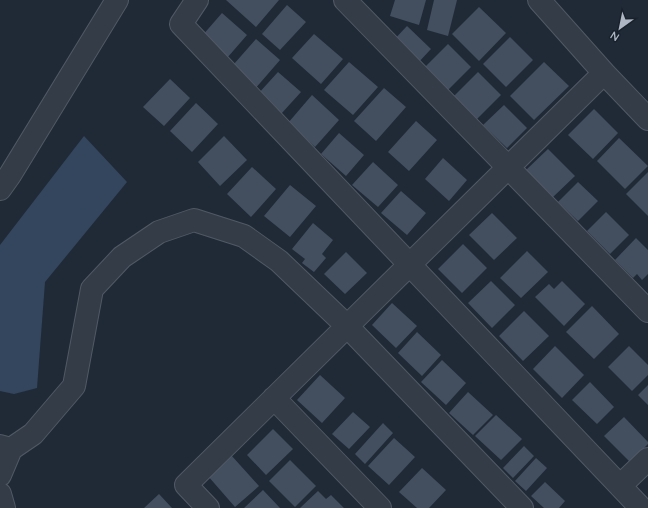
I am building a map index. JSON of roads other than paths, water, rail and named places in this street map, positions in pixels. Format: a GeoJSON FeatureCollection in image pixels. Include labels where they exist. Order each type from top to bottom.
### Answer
{"type":"FeatureCollection","features":[{"type":"Feature","properties":{"kind":"street"},"geometry":{"type":"LineString","coordinates":[[0,189],[117,0]]}},
{"type":"Feature","properties":{"kind":"street"},"geometry":{"type":"LineString","coordinates":[[198,0],[181,24],[641,508]]}},
{"type":"Feature","properties":{"kind":"street"},"geometry":{"type":"LineString","coordinates":[[345,0],[648,311]]}},
{"type":"Feature","properties":{"kind":"street"},"geometry":{"type":"LineString","coordinates":[[539,0],[604,73],[648,119]]}},
{"type":"Feature","properties":{"kind":"street"},"geometry":{"type":"LineString","coordinates":[[208,508],[186,485],[604,73]]}},
{"type":"Feature","properties":{"kind":"street"},"geometry":{"type":"LineString","coordinates":[[0,475],[5,448],[33,434],[74,386],[92,289],[122,256],[159,232],[194,220],[244,236],[279,261],[347,326],[522,508]]}},
{"type":"Feature","properties":{"kind":"street"},"geometry":{"type":"LineString","coordinates":[[274,398],[380,508]]}},
{"type":"Feature","properties":{"kind":"street"},"geometry":{"type":"LineString","coordinates":[[620,486],[648,460]]}},
{"type":"Feature","properties":{"kind":"street"},"geometry":{"type":"LineString","coordinates":[[0,494],[4,508]]}},
{"type":"Feature","properties":{"kind":"water"},"geometry":{"type":"Polygon","coordinates":[[[84,136],[127,182],[45,282],[37,388],[14,394],[0,391],[0,245],[84,136]]]}}]}
